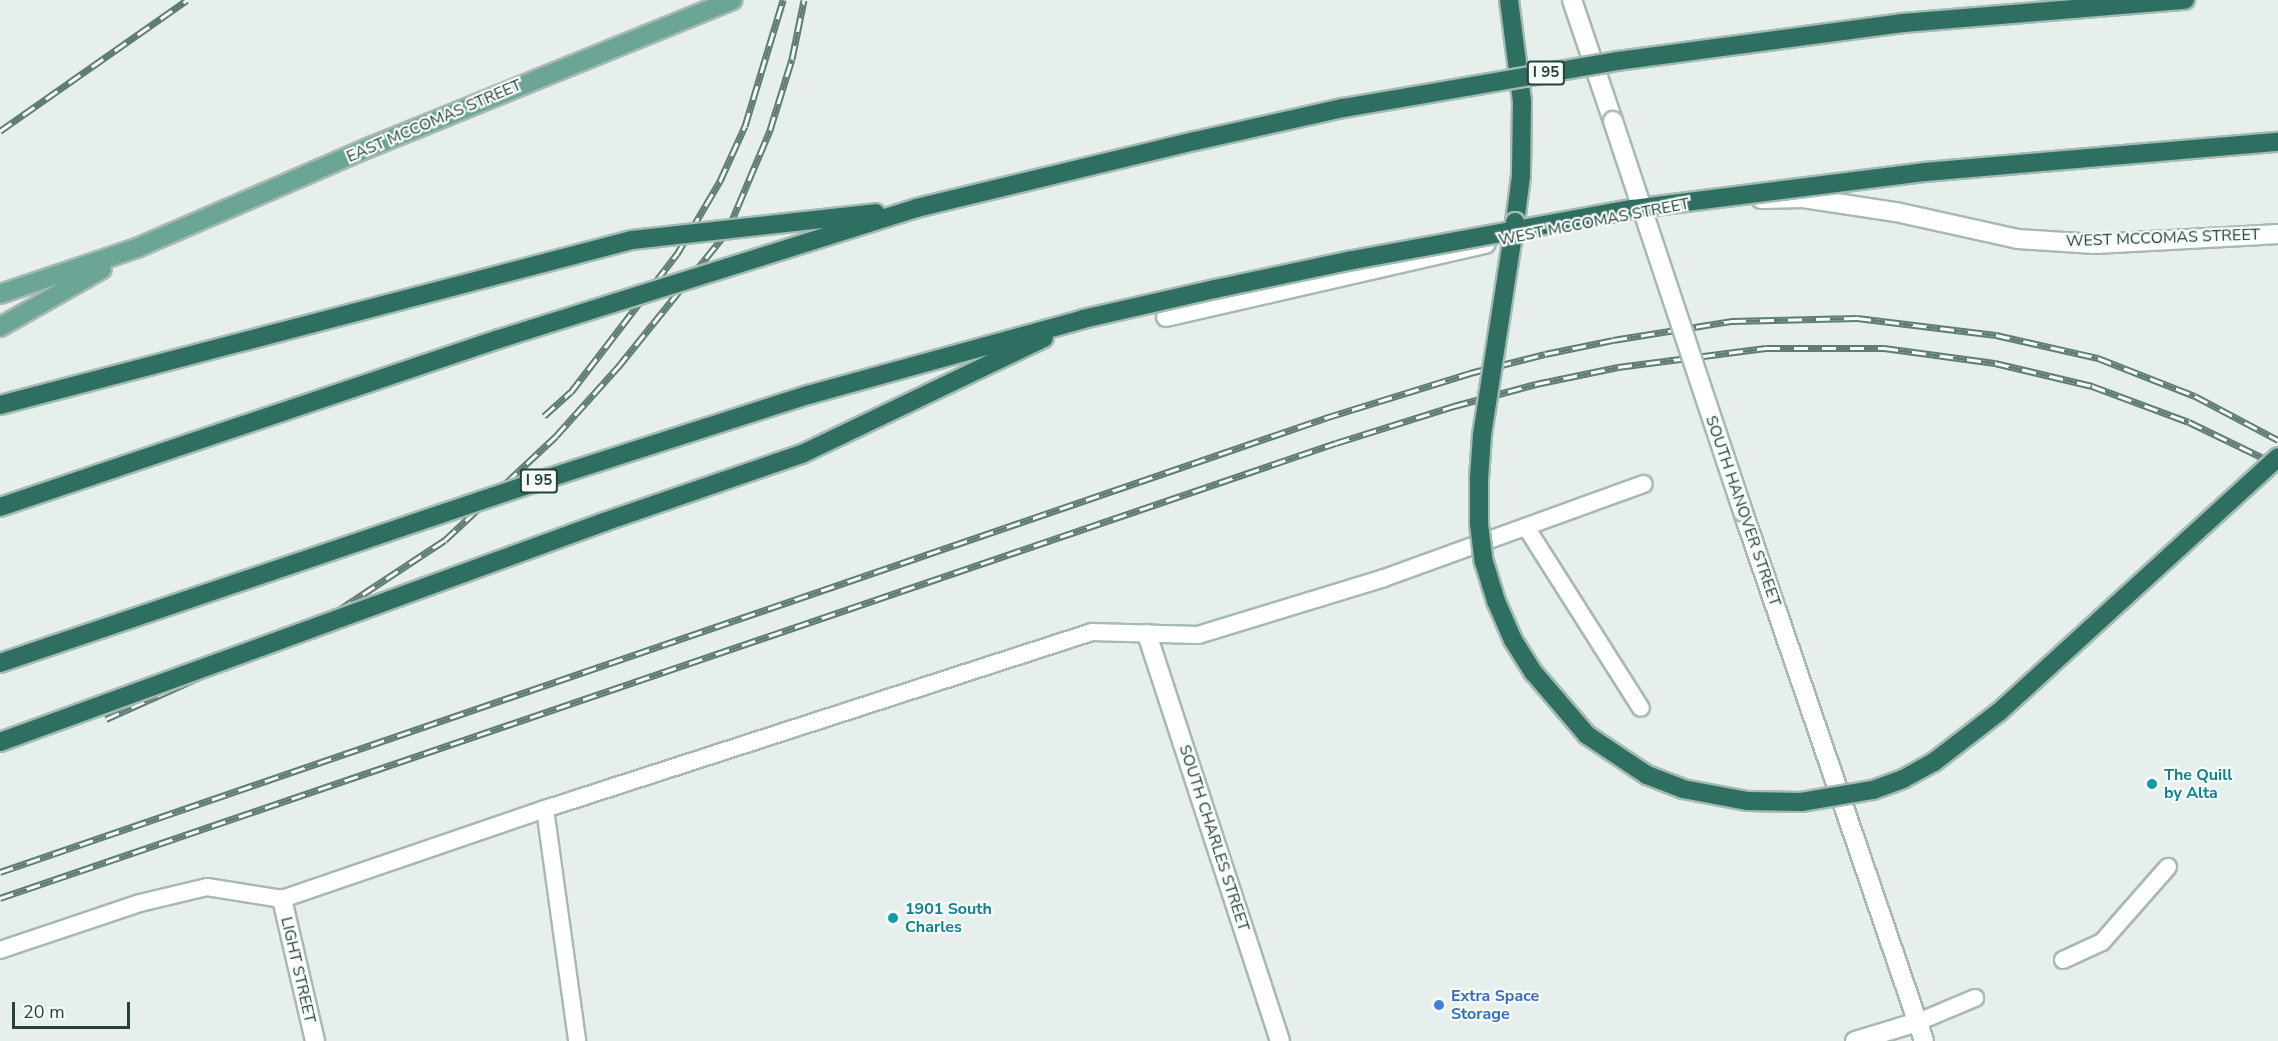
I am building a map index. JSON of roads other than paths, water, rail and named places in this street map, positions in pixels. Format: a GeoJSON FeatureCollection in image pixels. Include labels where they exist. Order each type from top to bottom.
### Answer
{"type":"FeatureCollection","features":[{"type":"Feature","properties":{"kind":"highway"},"geometry":{"type":"LineString","coordinates":[[1509,0],[1522,101],[1521,176],[1482,435],[1479,524],[1484,562],[1496,601],[1513,640],[1534,673],[1587,735],[1647,775],[1683,789],[1748,801],[1801,802],[1873,790],[1904,779],[1934,762],[1999,712],[2278,457]]}},
{"type":"Feature","properties":{"kind":"highway","name":"I 95"},"geometry":{"type":"LineString","coordinates":[[0,507],[499,339],[917,208],[1252,128],[1343,108],[1475,84],[1630,60],[1903,23],[2185,0]]}},
{"type":"Feature","properties":{"kind":"highway","name":"I 95"},"geometry":{"type":"LineString","coordinates":[[0,663],[673,437],[896,369],[1083,319],[1353,260],[1632,209],[1925,172],[2278,142]]}},
{"type":"Feature","properties":{"kind":"highway"},"geometry":{"type":"LineString","coordinates":[[0,405],[632,240],[917,208]]}},
{"type":"Feature","properties":{"kind":"highway"},"geometry":{"type":"LineString","coordinates":[[0,742],[604,522],[802,454],[1083,319]]}},
{"type":"Feature","properties":{"kind":"main road","name":"EAST MCCOMAS STREET"},"geometry":{"type":"LineString","coordinates":[[0,294],[137,248],[373,146],[733,0]]}},
{"type":"Feature","properties":{"kind":"main road","name":"EAST MCCOMAS STREET"},"geometry":{"type":"LineString","coordinates":[[0,327],[137,248]]}},
{"type":"Feature","properties":{"kind":"street","name":"SOUTH HANOVER STREET"},"geometry":{"type":"LineString","coordinates":[[1572,0],[1743,512],[1918,1022],[1922,1041]]}},
{"type":"Feature","properties":{"kind":"street","name":"WEST MCCOMAS STREET"},"geometry":{"type":"LineString","coordinates":[[1166,317],[1613,214],[1698,201],[1803,198],[1896,212],[2018,239],[2084,243],[2278,234]]}},
{"type":"Feature","properties":{"kind":"street","name":"SOUTH CHARLES STREET"},"geometry":{"type":"LineString","coordinates":[[1148,634],[1280,1041]]}},
{"type":"Feature","properties":{"kind":"street","name":"LIGHT STREET"},"geometry":{"type":"LineString","coordinates":[[282,899],[315,1041]]}},
{"type":"Feature","properties":{"kind":"street"},"geometry":{"type":"LineString","coordinates":[[1855,1041],[1918,1022]]}},
{"type":"Feature","properties":{"kind":"lane"},"geometry":{"type":"LineString","coordinates":[[0,950],[140,903],[207,887],[282,899],[545,809],[1092,632],[1198,635],[1384,578],[1643,484]]}},
{"type":"Feature","properties":{"kind":"lane"},"geometry":{"type":"LineString","coordinates":[[1526,527],[1641,708]]}},
{"type":"Feature","properties":{"kind":"lane"},"geometry":{"type":"LineString","coordinates":[[545,809],[577,1041]]}},
{"type":"Feature","properties":{"kind":"lane"},"geometry":{"type":"LineString","coordinates":[[2063,960],[2102,942],[2169,867]]}},
{"type":"Feature","properties":{"kind":"lane"},"geometry":{"type":"LineString","coordinates":[[1918,1022],[1975,998]]}},
{"type":"Feature","properties":{"kind":"railway"},"geometry":{"type":"LineString","coordinates":[[0,131],[187,0]]}},
{"type":"Feature","properties":{"kind":"railway"},"geometry":{"type":"LineString","coordinates":[[544,416],[571,392],[677,254],[720,181],[745,126],[783,0]]}},
{"type":"Feature","properties":{"kind":"railway"},"geometry":{"type":"LineString","coordinates":[[106,719],[316,625],[445,540],[556,436],[618,367],[727,232],[770,130],[792,59],[804,0]]}},
{"type":"Feature","properties":{"kind":"railway"},"geometry":{"type":"LineString","coordinates":[[0,872],[1325,418],[1470,373],[1613,340],[1732,321],[1857,318],[1996,335],[2098,358],[2195,396],[2278,440]]}},
{"type":"Feature","properties":{"kind":"railway"},"geometry":{"type":"LineString","coordinates":[[0,898],[1336,443],[1454,406],[1536,384],[1618,367],[1766,348],[1884,348],[1995,363],[2092,386],[2189,422],[2278,465]]}},
{"type":"Feature","properties":{"kind":"place","name":"The Quill by Alta"},"geometry":{"type":"Point","coordinates":[2152,784]}},
{"type":"Feature","properties":{"kind":"place","name":"1901 South Charles"},"geometry":{"type":"Point","coordinates":[893,918]}},
{"type":"Feature","properties":{"kind":"place","name":"Extra Space Storage"},"geometry":{"type":"Point","coordinates":[1439,1005]}}]}
